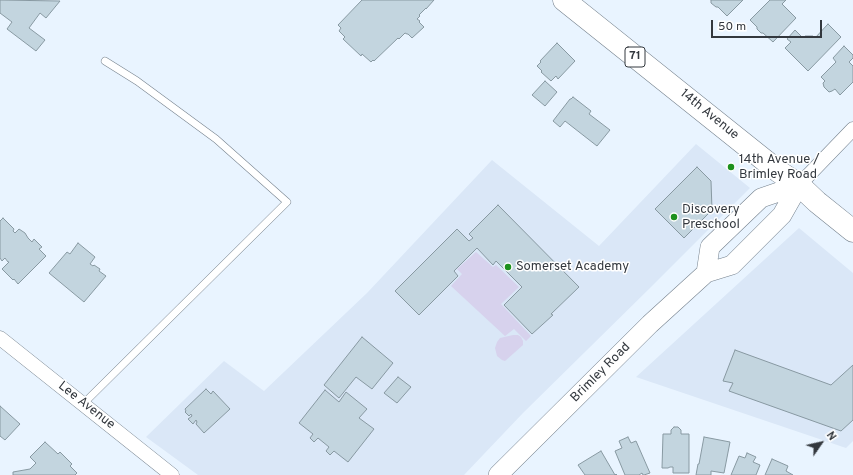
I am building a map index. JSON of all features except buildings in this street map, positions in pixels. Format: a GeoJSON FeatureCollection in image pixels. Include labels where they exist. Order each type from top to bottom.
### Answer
{"type":"FeatureCollection","features":[{"type":"Feature","properties":{"kind":"main road","name":"14th Avenue"},"geometry":{"type":"LineString","coordinates":[[564,0],[772,166],[799,185],[817,202],[853,230]]}},
{"type":"Feature","properties":{"kind":"main road","name":"Brimley Road"},"geometry":{"type":"LineString","coordinates":[[498,475],[650,324],[706,273],[732,265],[782,215],[799,185]]}},
{"type":"Feature","properties":{"kind":"main road"},"geometry":{"type":"LineString","coordinates":[[706,273],[710,247],[761,198],[799,185]]}},
{"type":"Feature","properties":{"kind":"street"},"geometry":{"type":"LineString","coordinates":[[799,185],[853,129]]}},
{"type":"Feature","properties":{"kind":"street","name":"Lee Avenue"},"geometry":{"type":"LineString","coordinates":[[0,338],[172,475]]}},
{"type":"Feature","properties":{"kind":"lane"},"geometry":{"type":"LineString","coordinates":[[84,404],[287,202],[216,139],[137,81],[105,61]]}},
{"type":"Feature","properties":{"kind":"shaded area"},"geometry":{"type":"Polygon","coordinates":[[[696,144],[750,188],[523,413],[464,475],[198,475],[146,437],[224,361],[264,391],[367,293],[492,160],[599,246],[696,144]]]}},
{"type":"Feature","properties":{"kind":"shaded area"},"geometry":{"type":"Polygon","coordinates":[[[799,228],[853,273],[853,441],[846,448],[636,377],[799,228]]]}},
{"type":"Feature","properties":{"kind":"shaded area"},"geometry":{"type":"Polygon","coordinates":[[[476,252],[493,267],[496,265],[519,287],[501,304],[531,336],[526,341],[514,329],[505,336],[451,286],[462,274],[457,269],[476,252]]]}},
{"type":"Feature","properties":{"kind":"shaded area"},"geometry":{"type":"Polygon","coordinates":[[[518,335],[521,337],[523,345],[505,361],[502,360],[497,356],[495,348],[497,342],[500,338],[518,335]]]}},
{"type":"Feature","properties":{"kind":"place","name":"14th Avenue / Brimley Road"},"geometry":{"type":"Point","coordinates":[731,167]}},
{"type":"Feature","properties":{"kind":"place","name":"Discovery Preschool"},"geometry":{"type":"Point","coordinates":[674,217]}},
{"type":"Feature","properties":{"kind":"place","name":"Somerset Academy"},"geometry":{"type":"Point","coordinates":[508,267]}}]}
